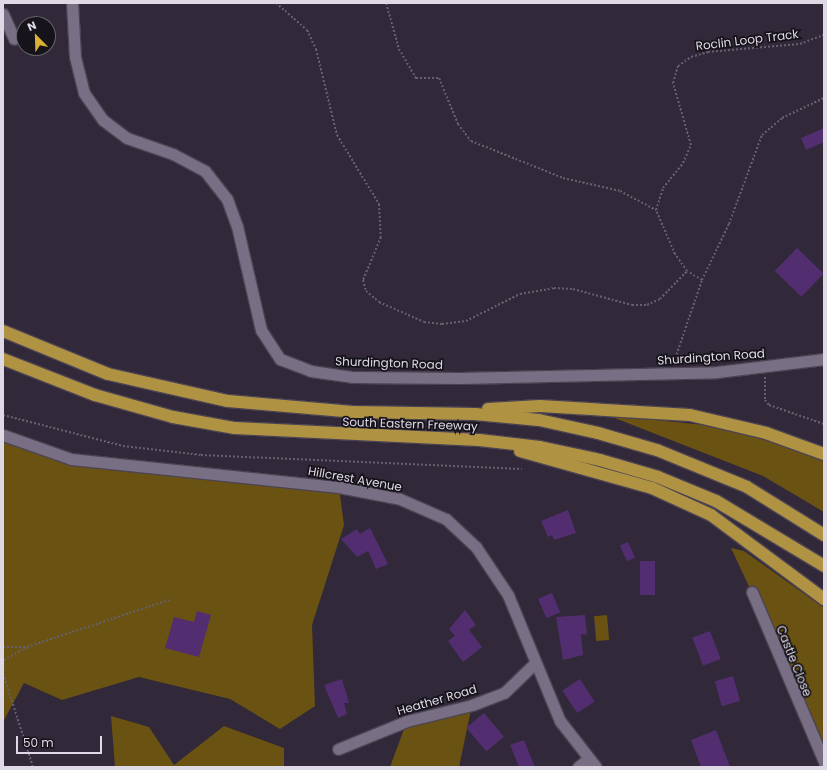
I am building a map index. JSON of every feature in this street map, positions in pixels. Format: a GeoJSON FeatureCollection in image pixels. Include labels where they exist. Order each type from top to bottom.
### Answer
{"type":"FeatureCollection","features":[{"type":"Feature","properties":{"kind":"highway","name":"South Eastern Freeway"},"geometry":{"type":"LineString","coordinates":[[3,331],[108,374],[166,389],[291,409],[415,413],[539,420],[657,450],[752,489],[824,535]]}},
{"type":"Feature","properties":{"kind":"highway","name":"South Eastern Freeway"},"geometry":{"type":"LineString","coordinates":[[3,359],[95,395],[173,417],[227,427],[354,436],[479,440],[540,447],[658,477],[716,501],[824,566]]}},
{"type":"Feature","properties":{"kind":"highway"},"geometry":{"type":"LineString","coordinates":[[415,413],[540,406],[648,410],[696,416],[766,433],[824,454]]}},
{"type":"Feature","properties":{"kind":"highway"},"geometry":{"type":"LineString","coordinates":[[479,440],[652,488],[711,515],[824,599]]}},
{"type":"Feature","properties":{"kind":"street","name":"Shurdington Road"},"geometry":{"type":"LineString","coordinates":[[72,3],[75,57],[84,93],[103,120],[127,138],[173,154],[205,171],[228,199],[237,226],[261,330],[280,359],[311,372],[352,377],[675,374],[824,359]]}},
{"type":"Feature","properties":{"kind":"street"},"geometry":{"type":"LineString","coordinates":[[3,14],[14,39]]}},
{"type":"Feature","properties":{"kind":"street","name":"Hillcrest Avenue"},"geometry":{"type":"LineString","coordinates":[[3,435],[71,459],[339,487],[400,499],[433,512],[476,547],[508,595],[560,720],[592,763],[578,767]]}},
{"type":"Feature","properties":{"kind":"street","name":"Castle Close"},"geometry":{"type":"LineString","coordinates":[[752,592],[824,762]]}},
{"type":"Feature","properties":{"kind":"street","name":"Heather Road"},"geometry":{"type":"LineString","coordinates":[[338,749],[407,721],[472,705],[504,693],[535,663]]}},
{"type":"Feature","properties":{"kind":"path"},"geometry":{"type":"LineString","coordinates":[[276,3],[307,30],[316,49],[337,135],[379,204],[382,237],[363,280],[366,291],[379,302],[424,322],[442,324],[466,321],[520,294],[554,288],[573,289],[632,305],[647,305],[660,299],[687,271]]}},
{"type":"Feature","properties":{"kind":"path"},"geometry":{"type":"LineString","coordinates":[[386,3],[399,49],[416,78],[439,78],[458,124],[471,141],[563,178],[620,191],[656,210],[675,254],[687,271],[702,280]]}},
{"type":"Feature","properties":{"kind":"path","name":"Roclin Loop Track"},"geometry":{"type":"LineString","coordinates":[[656,210],[663,188],[684,163],[691,145],[673,83],[678,66],[691,57],[708,52],[800,44],[824,35]]}},
{"type":"Feature","properties":{"kind":"path"},"geometry":{"type":"LineString","coordinates":[[675,374],[674,358],[702,280],[729,224],[762,135],[782,118],[824,98]]}},
{"type":"Feature","properties":{"kind":"path"},"geometry":{"type":"LineString","coordinates":[[764,366],[766,403],[824,424]]}},
{"type":"Feature","properties":{"kind":"path"},"geometry":{"type":"LineString","coordinates":[[3,415],[123,446],[201,455],[522,469]]}},
{"type":"Feature","properties":{"kind":"path"},"geometry":{"type":"LineString","coordinates":[[33,767],[3,673],[4,660],[27,647],[169,600]]}},
{"type":"Feature","properties":{"kind":"path"},"geometry":{"type":"LineString","coordinates":[[3,647],[27,647]]}},
{"type":"Feature","properties":{"kind":"shaded area"},"geometry":{"type":"Polygon","coordinates":[[[607,415],[714,426],[778,442],[809,455],[824,462],[824,512],[763,476],[607,415]]]}},
{"type":"Feature","properties":{"kind":"shaded area"},"geometry":{"type":"Polygon","coordinates":[[[3,435],[71,459],[339,487],[344,525],[312,625],[315,706],[280,729],[230,699],[139,677],[62,700],[24,683],[3,722],[3,435]]]}},
{"type":"Feature","properties":{"kind":"shaded area"},"geometry":{"type":"Polygon","coordinates":[[[731,548],[744,551],[824,608],[824,747],[731,548]]]}},
{"type":"Feature","properties":{"kind":"shaded area"},"geometry":{"type":"Polygon","coordinates":[[[607,615],[609,640],[596,641],[594,616],[607,615]]]}},
{"type":"Feature","properties":{"kind":"shaded area"},"geometry":{"type":"Polygon","coordinates":[[[472,705],[459,767],[390,767],[407,721],[472,705]]]}},
{"type":"Feature","properties":{"kind":"shaded area"},"geometry":{"type":"Polygon","coordinates":[[[111,716],[149,727],[174,765],[224,726],[284,748],[284,767],[115,767],[111,716]]]}},
{"type":"Feature","properties":{"kind":"building"},"geometry":{"type":"Polygon","coordinates":[[[824,128],[824,142],[806,150],[801,138],[824,128]]]}},
{"type":"Feature","properties":{"kind":"building"},"geometry":{"type":"Polygon","coordinates":[[[797,248],[824,274],[801,297],[775,271],[797,248]]]}},
{"type":"Feature","properties":{"kind":"building"},"geometry":{"type":"Polygon","coordinates":[[[568,510],[576,533],[554,540],[552,535],[548,537],[541,521],[568,510]]]}},
{"type":"Feature","properties":{"kind":"building"},"geometry":{"type":"Polygon","coordinates":[[[370,528],[388,564],[376,569],[368,551],[357,557],[341,539],[357,529],[360,534],[370,528]]]}},
{"type":"Feature","properties":{"kind":"building"},"geometry":{"type":"Polygon","coordinates":[[[628,542],[635,557],[627,561],[620,546],[628,542]]]}},
{"type":"Feature","properties":{"kind":"building"},"geometry":{"type":"Polygon","coordinates":[[[640,561],[655,561],[655,595],[640,595],[640,561]]]}},
{"type":"Feature","properties":{"kind":"building"},"geometry":{"type":"Polygon","coordinates":[[[552,593],[560,612],[546,618],[538,599],[552,593]]]}},
{"type":"Feature","properties":{"kind":"building"},"geometry":{"type":"Polygon","coordinates":[[[465,610],[476,625],[469,630],[482,647],[463,662],[448,641],[455,636],[449,629],[465,610]]]}},
{"type":"Feature","properties":{"kind":"building"},"geometry":{"type":"Polygon","coordinates":[[[197,611],[211,615],[199,657],[165,648],[174,617],[194,622],[197,611]]]}},
{"type":"Feature","properties":{"kind":"building"},"geometry":{"type":"Polygon","coordinates":[[[585,615],[587,635],[581,634],[583,655],[563,660],[556,617],[585,615]]]}},
{"type":"Feature","properties":{"kind":"building"},"geometry":{"type":"Polygon","coordinates":[[[710,631],[721,659],[703,666],[692,638],[710,631]]]}},
{"type":"Feature","properties":{"kind":"building"},"geometry":{"type":"Polygon","coordinates":[[[733,676],[740,701],[722,706],[715,681],[733,676]]]}},
{"type":"Feature","properties":{"kind":"building"},"geometry":{"type":"Polygon","coordinates":[[[342,679],[349,703],[344,703],[347,714],[338,718],[324,685],[342,679]]]}},
{"type":"Feature","properties":{"kind":"building"},"geometry":{"type":"Polygon","coordinates":[[[580,679],[595,702],[577,713],[562,690],[580,679]]]}},
{"type":"Feature","properties":{"kind":"building"},"geometry":{"type":"Polygon","coordinates":[[[484,713],[504,737],[486,752],[466,728],[484,713]]]}},
{"type":"Feature","properties":{"kind":"building"},"geometry":{"type":"Polygon","coordinates":[[[716,730],[730,767],[701,767],[691,740],[716,730]]]}},
{"type":"Feature","properties":{"kind":"building"},"geometry":{"type":"Polygon","coordinates":[[[524,740],[535,767],[519,767],[510,745],[524,740]]]}}]}
